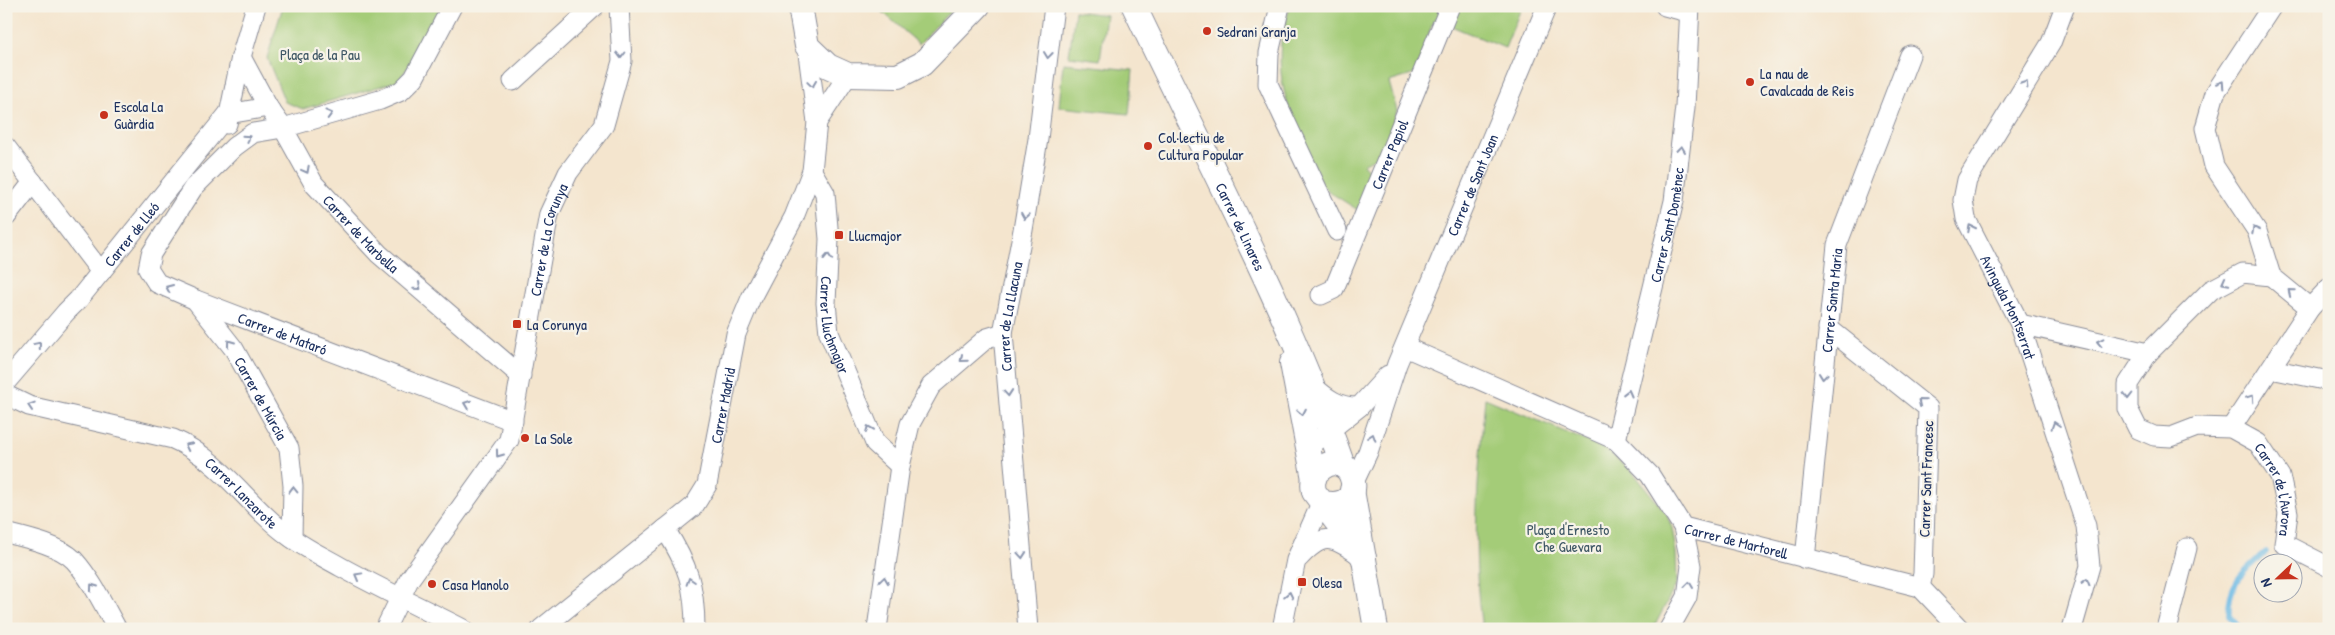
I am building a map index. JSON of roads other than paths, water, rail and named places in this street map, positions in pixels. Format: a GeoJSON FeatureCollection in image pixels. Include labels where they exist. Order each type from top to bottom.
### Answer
{"type":"FeatureCollection","features":[{"type":"Feature","properties":{"kind":"street","name":"Carrer de Mataró"},"geometry":{"type":"LineString","coordinates":[[256,6],[241,57],[228,114],[226,136],[151,254],[148,270],[157,283],[196,300],[513,422]]}},
{"type":"Feature","properties":{"kind":"street","name":"Carrer de Mataró"},"geometry":{"type":"LineString","coordinates":[[193,188],[234,147],[253,133],[282,128],[380,100],[401,91],[414,78],[452,6]]}},
{"type":"Feature","properties":{"kind":"street"},"geometry":{"type":"LineString","coordinates":[[513,81],[595,6]]}},
{"type":"Feature","properties":{"kind":"street","name":"Carrer de La Corunya"},"geometry":{"type":"LineString","coordinates":[[385,629],[409,580],[509,440],[549,214],[568,173],[604,125],[622,61],[619,6]]}},
{"type":"Feature","properties":{"kind":"street"},"geometry":{"type":"LineString","coordinates":[[800,6],[806,46],[828,66],[848,75],[898,76],[910,72],[922,64],[978,6]]}},
{"type":"Feature","properties":{"kind":"street","name":"Carrer de La Llacuna"},"geometry":{"type":"LineString","coordinates":[[1028,629],[1003,333],[1036,148],[1054,6]]}},
{"type":"Feature","properties":{"kind":"street","name":"Carrer de Linares"},"geometry":{"type":"LineString","coordinates":[[1134,6],[1281,313],[1350,479],[1376,629]]}},
{"type":"Feature","properties":{"kind":"street"},"geometry":{"type":"LineString","coordinates":[[1280,6],[1269,53],[1268,84],[1337,231]]}},
{"type":"Feature","properties":{"kind":"street","name":"Carrer Papiol"},"geometry":{"type":"LineString","coordinates":[[1321,295],[1334,289],[1450,6]]}},
{"type":"Feature","properties":{"kind":"street","name":"Carrer de Sant Joan"},"geometry":{"type":"LineString","coordinates":[[1309,447],[1372,395],[1396,364],[1405,347],[1547,6]]}},
{"type":"Feature","properties":{"kind":"street"},"geometry":{"type":"LineString","coordinates":[[1665,6],[1689,9]]}},
{"type":"Feature","properties":{"kind":"street","name":"Avinguda Montserrat"},"geometry":{"type":"LineString","coordinates":[[2065,6],[2051,42],[1967,180],[1962,200],[1966,218],[2020,324],[2086,526],[2090,566],[2072,629]]}},
{"type":"Feature","properties":{"kind":"street"},"geometry":{"type":"LineString","coordinates":[[2272,6],[2215,94],[2205,128],[2214,166],[2257,231],[2271,276],[2310,308]]}},
{"type":"Feature","properties":{"kind":"street","name":"Carrer Sant Domènec"},"geometry":{"type":"LineString","coordinates":[[1616,440],[1674,201],[1685,107],[1689,9]]}},
{"type":"Feature","properties":{"kind":"street","name":"Carrer Madrid"},"geometry":{"type":"LineString","coordinates":[[541,629],[694,506],[707,485],[736,334],[751,298],[794,217],[812,171],[817,122],[806,46]]}},
{"type":"Feature","properties":{"kind":"street","name":"Carrer Santa Maria"},"geometry":{"type":"LineString","coordinates":[[1805,559],[1838,245],[1910,55]]}},
{"type":"Feature","properties":{"kind":"street","name":"Carrer de Marbella"},"geometry":{"type":"LineString","coordinates":[[241,57],[268,107],[314,184],[379,254],[521,376]]}},
{"type":"Feature","properties":{"kind":"street","name":"Carrer Madrid"},"geometry":{"type":"LineString","coordinates":[[817,122],[848,75]]}},
{"type":"Feature","properties":{"kind":"street"},"geometry":{"type":"LineString","coordinates":[[228,114],[268,107]]}},
{"type":"Feature","properties":{"kind":"street","name":"Carrer de Lleó"},"geometry":{"type":"LineString","coordinates":[[6,382],[101,272],[228,114]]}},
{"type":"Feature","properties":{"kind":"street"},"geometry":{"type":"LineString","coordinates":[[6,147],[101,272]]}},
{"type":"Feature","properties":{"kind":"street","name":"Carrer Lluchmajor"},"geometry":{"type":"LineString","coordinates":[[812,171],[825,193],[829,238],[826,303],[829,333],[875,443],[900,466]]}},
{"type":"Feature","properties":{"kind":"street"},"geometry":{"type":"LineString","coordinates":[[6,217],[33,182]]}},
{"type":"Feature","properties":{"kind":"street","name":"Carrer de l'Aurora"},"geometry":{"type":"LineString","coordinates":[[2271,276],[2243,273],[2211,290],[2148,353],[2128,384],[2128,409],[2138,429],[2154,436],[2171,436],[2197,427],[2231,428],[2258,443],[2280,476],[2288,513],[2284,544],[2329,567]]}},
{"type":"Feature","properties":{"kind":"street"},"geometry":{"type":"LineString","coordinates":[[2231,428],[2310,308],[2329,288]]}},
{"type":"Feature","properties":{"kind":"street","name":"Carrer de Múrcia"},"geometry":{"type":"LineString","coordinates":[[196,300],[234,349],[289,448],[293,486],[292,538]]}},
{"type":"Feature","properties":{"kind":"street","name":"Carrer de Linares"},"geometry":{"type":"LineString","coordinates":[[1281,313],[1314,479]]}},
{"type":"Feature","properties":{"kind":"street"},"geometry":{"type":"LineString","coordinates":[[2020,324],[2148,353]]}},
{"type":"Feature","properties":{"kind":"street","name":"Carrer Sant Francesc"},"geometry":{"type":"LineString","coordinates":[[1828,328],[1928,408],[1923,574],[1920,588]]}},
{"type":"Feature","properties":{"kind":"street"},"geometry":{"type":"LineString","coordinates":[[877,629],[900,466],[910,424],[931,386],[987,338],[1003,333]]}},
{"type":"Feature","properties":{"kind":"street","name":"Carrer de Martorell"},"geometry":{"type":"LineString","coordinates":[[1405,347],[1616,440],[1650,475],[1684,527],[1920,588]]}},
{"type":"Feature","properties":{"kind":"street","name":"Carrer de Sant Joan"},"geometry":{"type":"LineString","coordinates":[[1350,479],[1368,452],[1396,364]]}},
{"type":"Feature","properties":{"kind":"street"},"geometry":{"type":"LineString","coordinates":[[2271,369],[2329,381]]}},
{"type":"Feature","properties":{"kind":"street"},"geometry":{"type":"LineString","coordinates":[[1312,385],[1334,402],[1349,408],[1359,407]]}},
{"type":"Feature","properties":{"kind":"street","name":"Carrer Lanzarote"},"geometry":{"type":"LineString","coordinates":[[6,395],[29,406],[173,439],[193,448],[211,461],[292,538],[400,599],[463,629]]}},
{"type":"Feature","properties":{"kind":"street"},"geometry":{"type":"LineString","coordinates":[[1332,464],[1350,479],[1344,501],[1339,504],[1323,502],[1314,492],[1314,479],[1317,473],[1325,466],[1332,464]]}},
{"type":"Feature","properties":{"kind":"street"},"geometry":{"type":"LineString","coordinates":[[1282,629],[1296,560],[1323,502]]}},
{"type":"Feature","properties":{"kind":"street","name":"Carrer de Linares"},"geometry":{"type":"LineString","coordinates":[[1323,502],[1364,558]]}},
{"type":"Feature","properties":{"kind":"street"},"geometry":{"type":"LineString","coordinates":[[1669,629],[1687,597],[1691,566],[1684,527]]}},
{"type":"Feature","properties":{"kind":"street"},"geometry":{"type":"LineString","coordinates":[[665,529],[681,554],[695,596],[695,629]]}},
{"type":"Feature","properties":{"kind":"street"},"geometry":{"type":"LineString","coordinates":[[6,533],[39,541],[73,559],[98,594],[117,629]]}},
{"type":"Feature","properties":{"kind":"street"},"geometry":{"type":"LineString","coordinates":[[1296,560],[1312,543],[1330,539],[1340,541],[1364,558]]}},
{"type":"Feature","properties":{"kind":"street"},"geometry":{"type":"LineString","coordinates":[[2166,629],[2187,548]]}},
{"type":"Feature","properties":{"kind":"street"},"geometry":{"type":"LineString","coordinates":[[1920,588],[1960,629]]}},
{"type":"Feature","properties":{"kind":"waterway"},"geometry":{"type":"LineString","coordinates":[[2241,629],[2229,616],[2229,605],[2238,579],[2252,564]]}},
{"type":"Feature","properties":{"kind":"place","name":"Sedrani Granja"},"geometry":{"type":"Point","coordinates":[1207,31]}},
{"type":"Feature","properties":{"kind":"place","name":"La nau de Cavalcada de Reis"},"geometry":{"type":"Point","coordinates":[1750,82]}},
{"type":"Feature","properties":{"kind":"place","name":"Escola La Guàrdia"},"geometry":{"type":"Point","coordinates":[104,115]}},
{"type":"Feature","properties":{"kind":"place","name":"Col·lectiu de Cultura Popular"},"geometry":{"type":"Point","coordinates":[1148,146]}},
{"type":"Feature","properties":{"kind":"place","name":"Llucmajor"},"geometry":{"type":"Point","coordinates":[839,235]}},
{"type":"Feature","properties":{"kind":"place","name":"La Corunya"},"geometry":{"type":"Point","coordinates":[517,324]}},
{"type":"Feature","properties":{"kind":"place","name":"La Sole"},"geometry":{"type":"Point","coordinates":[525,438]}},
{"type":"Feature","properties":{"kind":"place","name":"Olesa"},"geometry":{"type":"Point","coordinates":[1302,582]}},
{"type":"Feature","properties":{"kind":"place","name":"Casa Manolo"},"geometry":{"type":"Point","coordinates":[432,584]}},
{"type":"Feature","properties":{"kind":"park label","name":"Plaça de la Pau"},"geometry":{"type":"Point","coordinates":[320,54]}},
{"type":"Feature","properties":{"kind":"park label","name":"Plaça d'Ernesto Che Guevara"},"geometry":{"type":"Point","coordinates":[1568,538]}}]}
